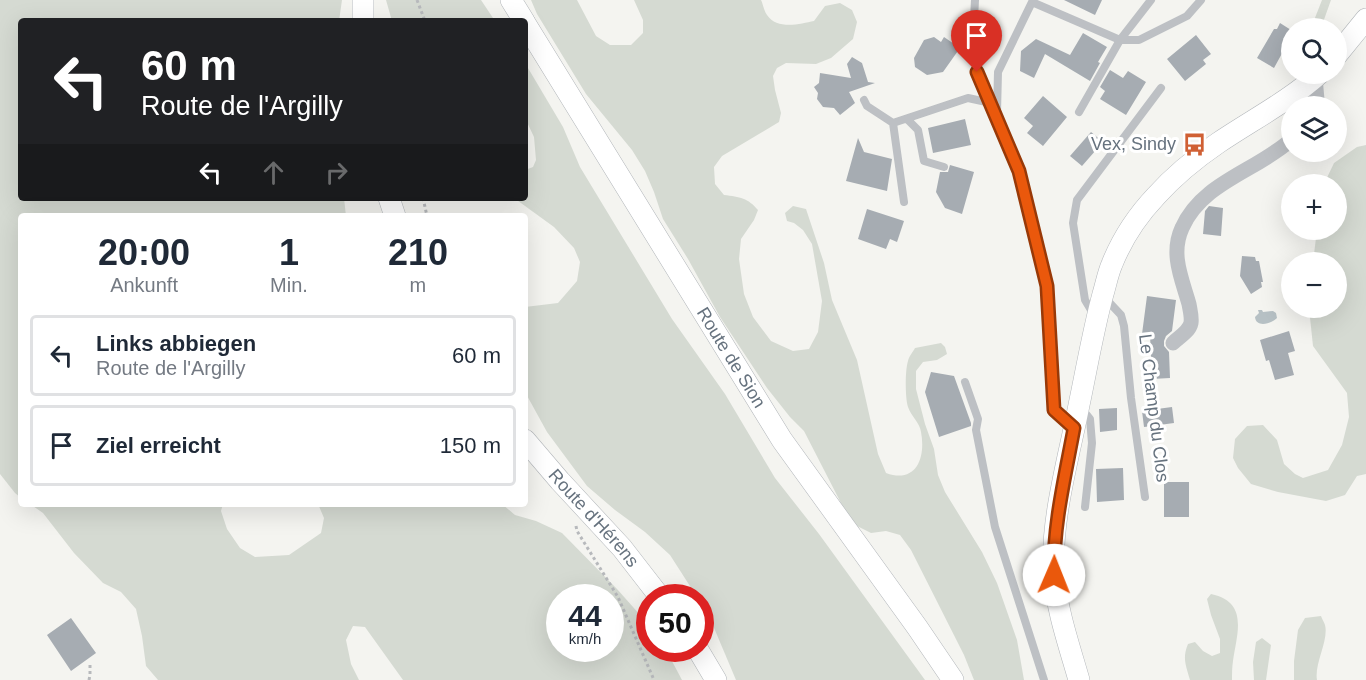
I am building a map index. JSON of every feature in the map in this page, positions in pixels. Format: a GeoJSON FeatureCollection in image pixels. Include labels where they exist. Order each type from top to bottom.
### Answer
{"type":"FeatureCollection","features":[{"type":"Feature","properties":{"kind":"main road"},"geometry":{"type":"LineString","coordinates":[[363,0],[363,18]]}},
{"type":"Feature","properties":{"kind":"main road","name":"Route de Sion"},"geometry":{"type":"LineString","coordinates":[[511,0],[522,18]]}},
{"type":"Feature","properties":{"kind":"main road"},"geometry":{"type":"LineString","coordinates":[[1347,42],[1366,19]]}},
{"type":"Feature","properties":{"kind":"main road","name":"Route de Sion"},"geometry":{"type":"LineString","coordinates":[[528,28],[782,440],[953,680]]}},
{"type":"Feature","properties":{"kind":"main road"},"geometry":{"type":"LineString","coordinates":[[1079,680],[1064,631],[1058,601],[1054,575],[1054,552],[1058,515],[1085,367],[1111,265],[1135,221],[1155,196],[1217,144],[1262,116],[1305,84]]}},
{"type":"Feature","properties":{"kind":"main road","name":"Route d'Hérens"},"geometry":{"type":"LineString","coordinates":[[528,444],[622,548],[650,584]]}},
{"type":"Feature","properties":{"kind":"main road"},"geometry":{"type":"LineString","coordinates":[[705,662],[716,680]]}},
{"type":"Feature","properties":{"kind":"street","name":"Le Champ du Clos"},"geometry":{"type":"LineString","coordinates":[[1173,343],[1185,333],[1191,323],[1191,314],[1177,258],[1182,228],[1199,203],[1216,188],[1281,147]]}},
{"type":"Feature","properties":{"kind":"lane"},"geometry":{"type":"LineString","coordinates":[[975,0],[974,38],[977,72],[1019,171],[1047,286],[1054,410],[1074,428]]}},
{"type":"Feature","properties":{"kind":"lane"},"geometry":{"type":"LineString","coordinates":[[1079,112],[1120,40],[1152,0]]}},
{"type":"Feature","properties":{"kind":"lane"},"geometry":{"type":"LineString","coordinates":[[997,117],[998,72],[1032,1],[1120,40],[1139,40],[1187,16],[1202,0]]}},
{"type":"Feature","properties":{"kind":"lane"},"geometry":{"type":"LineString","coordinates":[[1096,319],[1085,300],[1072,223],[1077,200],[1161,88]]}},
{"type":"Feature","properties":{"kind":"lane"},"geometry":{"type":"LineString","coordinates":[[893,123],[968,98],[991,104]]}},
{"type":"Feature","properties":{"kind":"lane"},"geometry":{"type":"LineString","coordinates":[[864,100],[867,106],[893,123],[904,202]]}},
{"type":"Feature","properties":{"kind":"lane"},"geometry":{"type":"LineString","coordinates":[[907,119],[918,130],[924,161],[944,167]]}},
{"type":"Feature","properties":{"kind":"lane","name":"Le Champ du Clos"},"geometry":{"type":"LineString","coordinates":[[1103,295],[1121,315],[1124,326],[1131,398],[1145,497]]}},
{"type":"Feature","properties":{"kind":"lane"},"geometry":{"type":"LineString","coordinates":[[966,382],[978,419],[976,430],[995,527],[1044,680]]}},
{"type":"Feature","properties":{"kind":"lane"},"geometry":{"type":"LineString","coordinates":[[1079,405],[1090,419],[1092,443],[1085,507]]}},
{"type":"Feature","properties":{"kind":"path"},"geometry":{"type":"LineString","coordinates":[[417,0],[424,18]]}},
{"type":"Feature","properties":{"kind":"path"},"geometry":{"type":"LineString","coordinates":[[574,521],[577,531],[618,597],[654,680]]}},
{"type":"Feature","properties":{"kind":"path"},"geometry":{"type":"LineString","coordinates":[[89,680],[90,665]]}},
{"type":"Feature","properties":{"kind":"shaded area"},"geometry":{"type":"Polygon","coordinates":[[[0,0],[342,0],[339,18],[18,18],[18,201],[344,201],[346,213],[18,213],[18,496],[0,474],[0,0]]]}},
{"type":"Feature","properties":{"kind":"shaded area"},"geometry":{"type":"Polygon","coordinates":[[[386,0],[481,0],[493,18],[391,18],[386,0]]]}},
{"type":"Feature","properties":{"kind":"shaded area"},"geometry":{"type":"Polygon","coordinates":[[[531,0],[577,0],[596,36],[610,45],[631,45],[643,33],[643,20],[634,0],[761,0],[771,20],[789,25],[814,21],[825,6],[840,3],[852,10],[857,22],[853,39],[831,58],[816,64],[786,63],[777,68],[773,76],[781,113],[779,122],[722,156],[714,167],[715,184],[724,195],[743,199],[758,210],[741,239],[739,259],[744,294],[753,317],[771,341],[793,351],[809,349],[818,332],[822,301],[812,244],[803,230],[787,221],[785,213],[793,206],[806,209],[824,263],[832,300],[857,360],[878,454],[886,473],[905,475],[912,472],[917,466],[922,451],[920,429],[907,403],[906,377],[909,357],[915,348],[941,343],[945,347],[947,354],[937,360],[923,362],[916,371],[916,389],[934,449],[938,475],[945,492],[982,552],[997,583],[1017,640],[1024,680],[974,680],[964,655],[911,550],[900,535],[886,531],[871,533],[857,526],[842,505],[804,431],[767,388],[720,317],[663,219],[645,171],[632,150],[586,94],[537,14],[531,0]]]}},
{"type":"Feature","properties":{"kind":"shaded area"},"geometry":{"type":"Polygon","coordinates":[[[1322,0],[1331,0],[1325,18],[1315,18],[1322,0]]]}},
{"type":"Feature","properties":{"kind":"shaded area"},"geometry":{"type":"Polygon","coordinates":[[[528,68],[563,127],[580,167],[672,319],[725,394],[775,478],[819,534],[925,680],[736,680],[714,628],[714,584],[689,584],[670,555],[587,486],[547,432],[528,397],[528,307],[558,303],[577,281],[580,262],[574,248],[554,227],[518,201],[528,201],[528,169],[533,167],[536,160],[534,137],[528,124],[528,68]]]}},
{"type":"Feature","properties":{"kind":"shaded area"},"geometry":{"type":"Polygon","coordinates":[[[1366,145],[1366,474],[1357,476],[1345,495],[1326,501],[1278,492],[1251,484],[1233,458],[1235,439],[1247,426],[1263,425],[1277,440],[1284,464],[1303,478],[1328,470],[1342,445],[1349,417],[1347,393],[1313,346],[1310,318],[1347,318],[1347,252],[1314,252],[1316,240],[1347,240],[1347,174],[1329,174],[1334,163],[1347,162],[1347,154],[1357,147],[1366,145]]]}},
{"type":"Feature","properties":{"kind":"shaded area"},"geometry":{"type":"Polygon","coordinates":[[[1258,310],[1273,311],[1277,318],[1268,323],[1258,323],[1255,317],[1259,313],[1258,310]]]}},
{"type":"Feature","properties":{"kind":"shaded area"},"geometry":{"type":"Polygon","coordinates":[[[34,507],[222,507],[221,511],[227,529],[240,548],[255,557],[289,555],[321,533],[324,518],[319,507],[506,507],[515,515],[536,521],[562,533],[612,584],[546,584],[546,662],[624,662],[624,597],[636,610],[636,662],[672,662],[682,680],[403,680],[365,627],[353,626],[346,640],[351,664],[359,680],[158,680],[146,666],[136,609],[121,592],[103,583],[74,553],[43,513],[34,507]]]}},
{"type":"Feature","properties":{"kind":"shaded area"},"geometry":{"type":"Polygon","coordinates":[[[1211,594],[1223,598],[1236,611],[1238,630],[1232,680],[1190,680],[1185,658],[1188,644],[1195,642],[1203,651],[1212,656],[1220,653],[1220,639],[1207,599],[1211,594]]]}},
{"type":"Feature","properties":{"kind":"shaded area"},"geometry":{"type":"Polygon","coordinates":[[[1321,616],[1326,631],[1317,680],[1294,680],[1298,630],[1305,618],[1321,616]]]}},
{"type":"Feature","properties":{"kind":"shaded area"},"geometry":{"type":"Polygon","coordinates":[[[1262,638],[1271,645],[1266,680],[1254,680],[1253,662],[1256,642],[1262,638]]]}},
{"type":"Feature","properties":{"kind":"building"},"geometry":{"type":"Polygon","coordinates":[[[1064,0],[1102,0],[1095,15],[1064,0]]]}},
{"type":"Feature","properties":{"kind":"building"},"geometry":{"type":"Polygon","coordinates":[[[1280,23],[1281,55],[1274,68],[1257,58],[1274,29],[1277,29],[1280,23]]]}},
{"type":"Feature","properties":{"kind":"building"},"geometry":{"type":"Polygon","coordinates":[[[1083,33],[1107,47],[1090,81],[1045,54],[1034,78],[1020,71],[1021,51],[1036,39],[1070,55],[1083,33]]]}},
{"type":"Feature","properties":{"kind":"building"},"geometry":{"type":"Polygon","coordinates":[[[1196,35],[1211,54],[1203,60],[1206,64],[1185,81],[1167,59],[1196,35]]]}},
{"type":"Feature","properties":{"kind":"building"},"geometry":{"type":"Polygon","coordinates":[[[934,37],[941,42],[944,37],[960,48],[943,72],[927,75],[915,67],[914,58],[924,40],[934,37]]]}},
{"type":"Feature","properties":{"kind":"building"},"geometry":{"type":"Polygon","coordinates":[[[852,57],[862,63],[868,82],[875,83],[849,92],[855,103],[840,115],[834,108],[823,107],[817,99],[818,93],[814,87],[819,83],[820,73],[851,78],[847,64],[852,57]]]}},
{"type":"Feature","properties":{"kind":"building"},"geometry":{"type":"Polygon","coordinates":[[[1110,70],[1123,78],[1128,71],[1146,82],[1126,115],[1100,99],[1105,91],[1100,87],[1110,70]]]}},
{"type":"Feature","properties":{"kind":"building"},"geometry":{"type":"Polygon","coordinates":[[[1043,96],[1067,117],[1043,146],[1027,133],[1033,126],[1024,118],[1043,96]]]}},
{"type":"Feature","properties":{"kind":"building"},"geometry":{"type":"Polygon","coordinates":[[[965,119],[971,145],[933,153],[928,128],[965,119]]]}},
{"type":"Feature","properties":{"kind":"building"},"geometry":{"type":"Polygon","coordinates":[[[1091,132],[1103,142],[1082,166],[1070,156],[1091,132]]]}},
{"type":"Feature","properties":{"kind":"building"},"geometry":{"type":"Polygon","coordinates":[[[858,138],[864,152],[892,159],[887,191],[846,181],[858,138]]]}},
{"type":"Feature","properties":{"kind":"building"},"geometry":{"type":"Polygon","coordinates":[[[950,165],[974,172],[962,214],[945,208],[936,192],[940,172],[948,172],[950,165]]]}},
{"type":"Feature","properties":{"kind":"building"},"geometry":{"type":"Polygon","coordinates":[[[1209,206],[1223,208],[1221,236],[1203,234],[1205,211],[1209,206]]]}},
{"type":"Feature","properties":{"kind":"building"},"geometry":{"type":"Polygon","coordinates":[[[867,209],[904,221],[897,242],[890,239],[886,249],[858,239],[867,209]]]}},
{"type":"Feature","properties":{"kind":"building"},"geometry":{"type":"Polygon","coordinates":[[[1242,256],[1255,257],[1256,261],[1259,261],[1262,287],[1251,294],[1240,276],[1242,256]]]}},
{"type":"Feature","properties":{"kind":"building"},"geometry":{"type":"Polygon","coordinates":[[[1147,296],[1176,300],[1172,331],[1164,341],[1164,346],[1169,352],[1170,378],[1152,379],[1150,335],[1142,334],[1147,296]]]}},
{"type":"Feature","properties":{"kind":"building"},"geometry":{"type":"Polygon","coordinates":[[[1289,331],[1295,351],[1288,353],[1294,375],[1275,380],[1260,340],[1289,331]]]}},
{"type":"Feature","properties":{"kind":"building"},"geometry":{"type":"Polygon","coordinates":[[[931,372],[954,376],[971,426],[939,437],[925,392],[931,372]]]}},
{"type":"Feature","properties":{"kind":"building"},"geometry":{"type":"Polygon","coordinates":[[[1172,407],[1174,423],[1144,427],[1142,411],[1172,407]]]}},
{"type":"Feature","properties":{"kind":"building"},"geometry":{"type":"Polygon","coordinates":[[[1117,408],[1117,430],[1100,432],[1099,409],[1117,408]]]}},
{"type":"Feature","properties":{"kind":"building"},"geometry":{"type":"Polygon","coordinates":[[[1123,468],[1124,500],[1097,502],[1096,469],[1123,468]]]}},
{"type":"Feature","properties":{"kind":"building"},"geometry":{"type":"Polygon","coordinates":[[[1164,482],[1189,482],[1189,517],[1164,517],[1164,482]]]}},
{"type":"Feature","properties":{"kind":"building"},"geometry":{"type":"Polygon","coordinates":[[[71,618],[96,653],[71,671],[47,635],[71,618]]]}},
{"type":"Feature","properties":{"kind":"place","name":"Vex, Sindy"},"geometry":{"type":"Point","coordinates":[1194,144]}},
{"type":"Feature","properties":{"kind":"route"},"geometry":{"type":"LineString","coordinates":[[977,72],[1019,171],[1047,286],[1054,410],[1074,428],[1058,515],[1054,575]]}}]}
